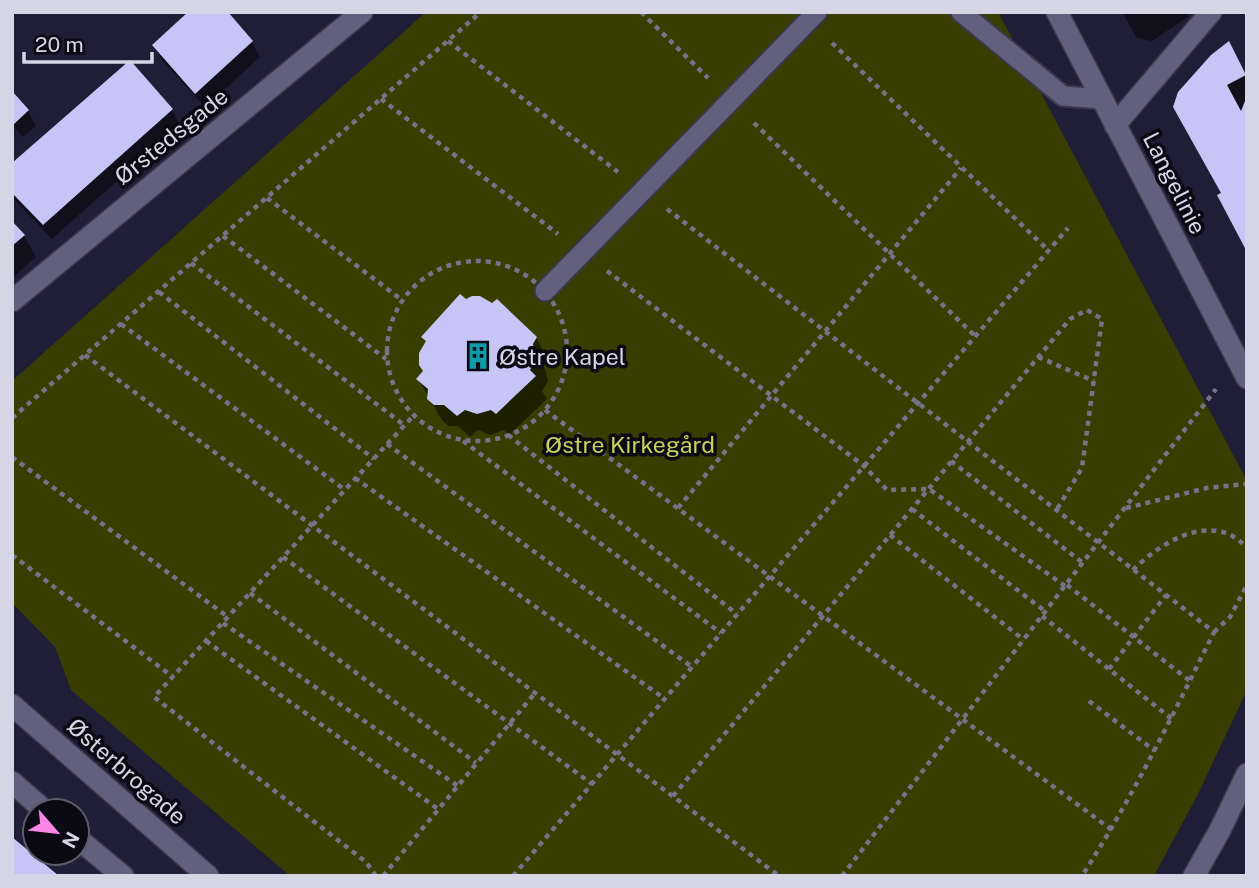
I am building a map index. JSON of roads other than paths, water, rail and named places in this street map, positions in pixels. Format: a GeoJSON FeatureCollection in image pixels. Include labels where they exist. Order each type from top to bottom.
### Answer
{"type":"FeatureCollection","features":[{"type":"Feature","properties":{"kind":"street","name":"Ørstedsgade"},"geometry":{"type":"LineString","coordinates":[[12,301],[362,12]]}},
{"type":"Feature","properties":{"kind":"street","name":"Langelinie"},"geometry":{"type":"LineString","coordinates":[[1057,12],[1242,369]]}},
{"type":"Feature","properties":{"kind":"street"},"geometry":{"type":"LineString","coordinates":[[1115,125],[1211,12]]}},
{"type":"Feature","properties":{"kind":"street","name":"Østerbrogade"},"geometry":{"type":"LineString","coordinates":[[12,705],[208,876]]}},
{"type":"Feature","properties":{"kind":"street"},"geometry":{"type":"LineString","coordinates":[[1194,876],[1247,774]]}},
{"type":"Feature","properties":{"kind":"street"},"geometry":{"type":"LineString","coordinates":[[12,782],[29,797]]}},
{"type":"Feature","properties":{"kind":"street"},"geometry":{"type":"LineString","coordinates":[[91,850],[123,876]]}},
{"type":"Feature","properties":{"kind":"lane"},"geometry":{"type":"LineString","coordinates":[[961,12],[1063,96],[1102,99]]}},
{"type":"Feature","properties":{"kind":"lane"},"geometry":{"type":"LineString","coordinates":[[545,291],[813,17]]}},
{"type":"Feature","properties":{"kind":"place","name":"Østre Kapel"},"geometry":{"type":"Point","coordinates":[478,356]}},
{"type":"Feature","properties":{"kind":"park label","name":"Østre Kirkegård"},"geometry":{"type":"Point","coordinates":[630,444]}}]}
